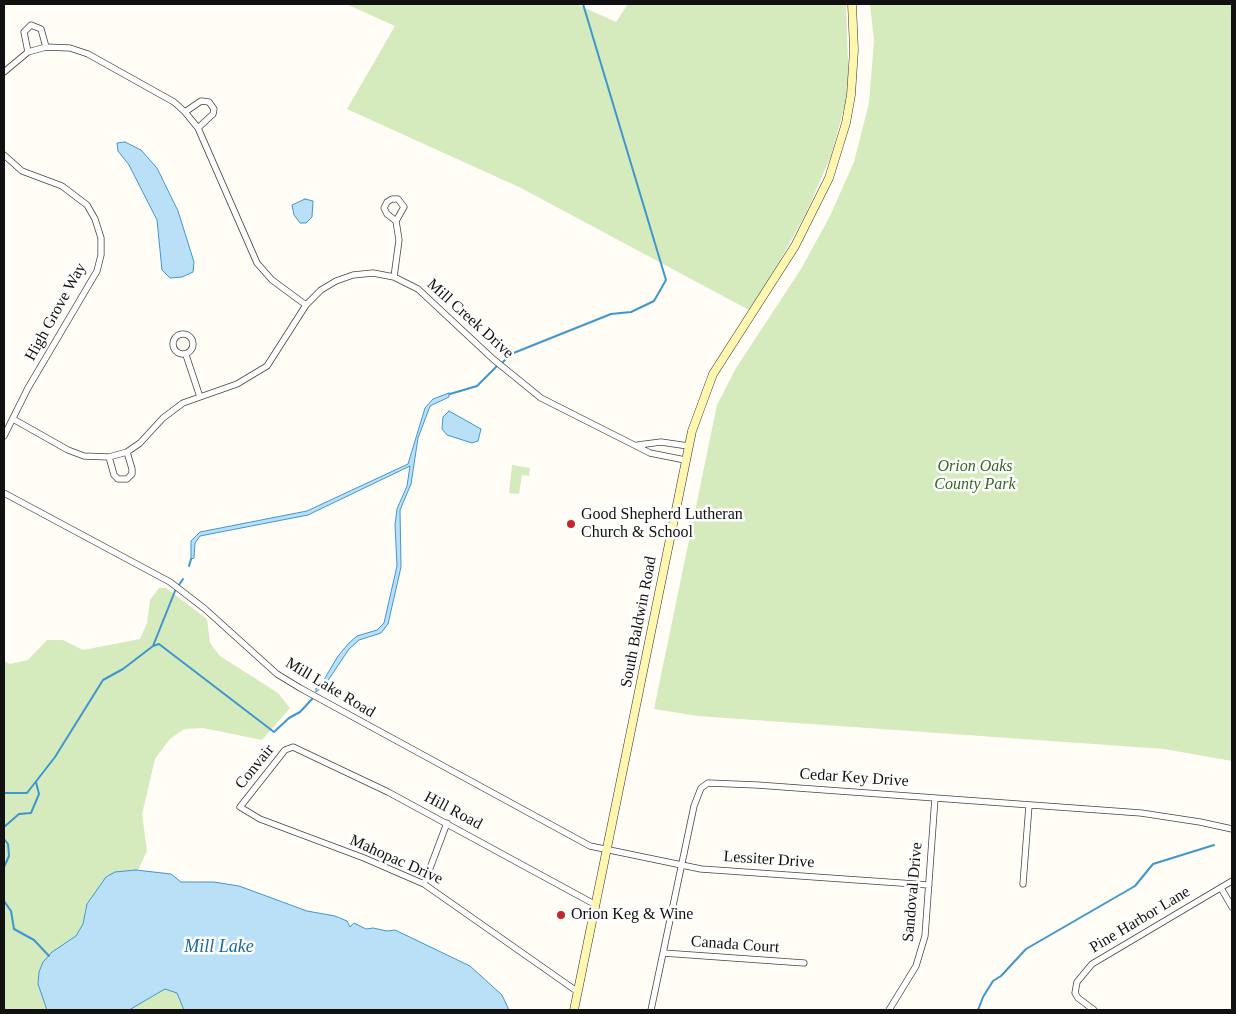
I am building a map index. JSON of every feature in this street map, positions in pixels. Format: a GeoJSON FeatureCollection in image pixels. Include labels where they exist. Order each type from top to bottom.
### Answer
{"type":"FeatureCollection","features":[{"type":"Feature","properties":{"kind":"main road","name":"South Baldwin Road"},"geometry":{"type":"LineString","coordinates":[[574,1010],[608,851],[688,446],[697,414],[713,374],[790,254],[829,178],[846,124],[851,96],[854,50],[852,4]]}},
{"type":"Feature","properties":{"kind":"street"},"geometry":{"type":"LineString","coordinates":[[28,52],[24,32],[31,25],[41,29],[46,47]]}},
{"type":"Feature","properties":{"kind":"street"},"geometry":{"type":"LineString","coordinates":[[4,72],[28,52],[46,47],[70,48],[88,54],[174,102],[198,128],[252,254],[272,280],[306,305]]}},
{"type":"Feature","properties":{"kind":"street"},"geometry":{"type":"LineString","coordinates":[[185,112],[201,101],[209,102],[214,109],[213,114],[198,128]]}},
{"type":"Feature","properties":{"kind":"street","name":"High Grove Way"},"geometry":{"type":"LineString","coordinates":[[4,155],[22,171],[62,186],[75,194],[87,205],[95,219],[101,238],[101,256],[97,271],[4,436]]}},
{"type":"Feature","properties":{"kind":"street"},"geometry":{"type":"LineString","coordinates":[[394,277],[399,240],[396,221]]}},
{"type":"Feature","properties":{"kind":"street","name":"Mill Creek Drive"},"geometry":{"type":"LineString","coordinates":[[13,419],[68,450],[84,456],[109,457],[127,452],[140,443],[163,418],[183,403],[237,384],[267,366],[306,305],[321,290],[336,281],[353,275],[373,273],[394,277],[418,289],[526,387],[554,405],[650,452],[685,460]]}},
{"type":"Feature","properties":{"kind":"street"},"geometry":{"type":"LineString","coordinates":[[186,355],[200,397]]}},
{"type":"Feature","properties":{"kind":"street"},"geometry":{"type":"LineString","coordinates":[[638,445],[661,442],[688,446]]}},
{"type":"Feature","properties":{"kind":"street"},"geometry":{"type":"LineString","coordinates":[[109,457],[114,475],[118,479],[127,479],[132,469],[127,452]]}},
{"type":"Feature","properties":{"kind":"street","name":"Mill Lake Road"},"geometry":{"type":"LineString","coordinates":[[4,493],[170,582],[205,609],[277,674],[300,688],[566,834],[590,846],[608,851]]}},
{"type":"Feature","properties":{"kind":"street","name":"Convair"},"geometry":{"type":"LineString","coordinates":[[240,807],[286,750],[293,747]]}},
{"type":"Feature","properties":{"kind":"street","name":"Hill Road"},"geometry":{"type":"LineString","coordinates":[[293,747],[388,792],[596,905]]}},
{"type":"Feature","properties":{"kind":"street","name":"Cedar Key Drive"},"geometry":{"type":"LineString","coordinates":[[651,1010],[696,796],[708,783],[1148,814],[1232,829]]}},
{"type":"Feature","properties":{"kind":"street","name":"Sandoval Drive"},"geometry":{"type":"LineString","coordinates":[[890,1010],[916,966],[925,936],[935,798]]}},
{"type":"Feature","properties":{"kind":"street"},"geometry":{"type":"LineString","coordinates":[[1023,884],[1029,805]]}},
{"type":"Feature","properties":{"kind":"street","name":"Mahopac Drive"},"geometry":{"type":"LineString","coordinates":[[240,807],[260,819],[364,858],[424,884],[578,992]]}},
{"type":"Feature","properties":{"kind":"street"},"geometry":{"type":"LineString","coordinates":[[424,884],[447,823]]}},
{"type":"Feature","properties":{"kind":"street","name":"Lessiter Drive"},"geometry":{"type":"LineString","coordinates":[[608,851],[706,869],[929,885]]}},
{"type":"Feature","properties":{"kind":"street","name":"Pine Harbor Lane"},"geometry":{"type":"LineString","coordinates":[[1094,1010],[1078,998],[1075,993],[1076,982],[1092,964],[1232,882]]}},
{"type":"Feature","properties":{"kind":"street"},"geometry":{"type":"LineString","coordinates":[[1221,888],[1232,907]]}},
{"type":"Feature","properties":{"kind":"street","name":"Canada Court"},"geometry":{"type":"LineString","coordinates":[[663,953],[804,963]]}},
{"type":"Feature","properties":{"kind":"green space"},"geometry":{"type":"Polygon","coordinates":[[[346,4],[576,4],[616,22],[628,4],[846,4],[849,90],[831,156],[806,213],[778,264],[749,310],[521,188],[347,109],[395,26],[346,4]]]}},
{"type":"Feature","properties":{"kind":"green space","name":"Orion Oaks County Park"},"geometry":{"type":"Polygon","coordinates":[[[870,4],[1232,4],[1232,761],[1164,749],[698,716],[654,709],[717,405],[736,368],[801,269],[830,216],[854,162],[869,103],[874,41],[870,4]]]}},
{"type":"Feature","properties":{"kind":"green space"},"geometry":{"type":"Polygon","coordinates":[[[512,465],[530,468],[529,476],[522,475],[519,494],[509,493],[512,465]]]}},
{"type":"Feature","properties":{"kind":"green space"},"geometry":{"type":"Polygon","coordinates":[[[159,588],[166,588],[207,619],[210,643],[220,656],[278,693],[290,708],[262,740],[203,728],[184,729],[170,739],[155,759],[142,814],[147,851],[138,870],[126,871],[106,877],[86,906],[83,924],[76,936],[57,949],[39,972],[38,984],[47,1010],[4,1010],[4,661],[10,664],[28,660],[47,640],[63,640],[83,650],[140,639],[147,623],[150,600],[159,588]]]}},
{"type":"Feature","properties":{"kind":"green space"},"geometry":{"type":"Polygon","coordinates":[[[165,989],[177,993],[184,1010],[129,1010],[165,989]]]}},
{"type":"Feature","properties":{"kind":"water"},"geometry":{"type":"Polygon","coordinates":[[[125,142],[141,150],[157,168],[178,211],[194,262],[193,272],[182,277],[170,278],[162,270],[157,220],[129,165],[118,151],[117,143],[125,142]]]}},
{"type":"Feature","properties":{"kind":"water"},"geometry":{"type":"Polygon","coordinates":[[[305,199],[313,201],[312,217],[306,223],[300,223],[294,215],[292,205],[305,199]]]}},
{"type":"Feature","properties":{"kind":"water"},"geometry":{"type":"Polygon","coordinates":[[[449,393],[449,397],[430,406],[418,438],[411,484],[400,510],[401,567],[388,624],[381,633],[359,640],[349,649],[325,685],[316,692],[316,688],[322,683],[338,656],[349,643],[357,636],[377,630],[384,623],[397,566],[395,525],[397,509],[407,486],[410,466],[308,515],[200,536],[195,543],[194,558],[191,559],[191,541],[200,532],[307,511],[408,464],[425,408],[433,399],[449,393]]]}},
{"type":"Feature","properties":{"kind":"water"},"geometry":{"type":"Polygon","coordinates":[[[449,411],[481,429],[478,441],[472,443],[447,435],[442,429],[443,417],[449,411]]]}},
{"type":"Feature","properties":{"kind":"water","name":"Mill Lake"},"geometry":{"type":"Polygon","coordinates":[[[136,870],[171,874],[181,882],[214,882],[239,886],[307,911],[335,916],[347,921],[350,927],[354,923],[366,929],[395,930],[470,966],[502,995],[509,1010],[184,1010],[177,993],[165,989],[129,1010],[47,1010],[38,984],[39,972],[43,962],[52,952],[76,936],[83,924],[87,904],[106,877],[115,872],[136,870]]]}},
{"type":"Feature","properties":{"kind":"waterway"},"geometry":{"type":"LineString","coordinates":[[502,363],[511,354],[611,314],[631,312],[654,301],[666,280],[583,4]]}},
{"type":"Feature","properties":{"kind":"waterway"},"geometry":{"type":"LineString","coordinates":[[450,394],[477,386],[498,365]]}},
{"type":"Feature","properties":{"kind":"waterway"},"geometry":{"type":"LineString","coordinates":[[189,566],[191,559]]}},
{"type":"Feature","properties":{"kind":"waterway"},"geometry":{"type":"LineString","coordinates":[[153,646],[175,591],[183,579]]}},
{"type":"Feature","properties":{"kind":"waterway"},"geometry":{"type":"LineString","coordinates":[[4,793],[27,793],[55,757],[103,680],[123,669],[153,646],[159,644],[274,732],[289,718],[300,712],[313,698]]}},
{"type":"Feature","properties":{"kind":"waterway"},"geometry":{"type":"LineString","coordinates":[[4,827],[19,814],[31,813],[39,794],[36,782]]}},
{"type":"Feature","properties":{"kind":"waterway"},"geometry":{"type":"LineString","coordinates":[[4,839],[8,844],[9,856],[4,867]]}},
{"type":"Feature","properties":{"kind":"waterway"},"geometry":{"type":"LineString","coordinates":[[978,1010],[983,997],[993,981],[1001,976],[1026,949],[1135,886],[1153,864],[1214,845]]}},
{"type":"Feature","properties":{"kind":"waterway"},"geometry":{"type":"LineString","coordinates":[[4,901],[11,911],[14,929],[34,940],[49,956]]}},
{"type":"Feature","properties":{"kind":"place","name":"Good Shepherd Lutheran Church & School"},"geometry":{"type":"Point","coordinates":[571,524]}},
{"type":"Feature","properties":{"kind":"place","name":"Orion Keg & Wine"},"geometry":{"type":"Point","coordinates":[561,915]}}]}
